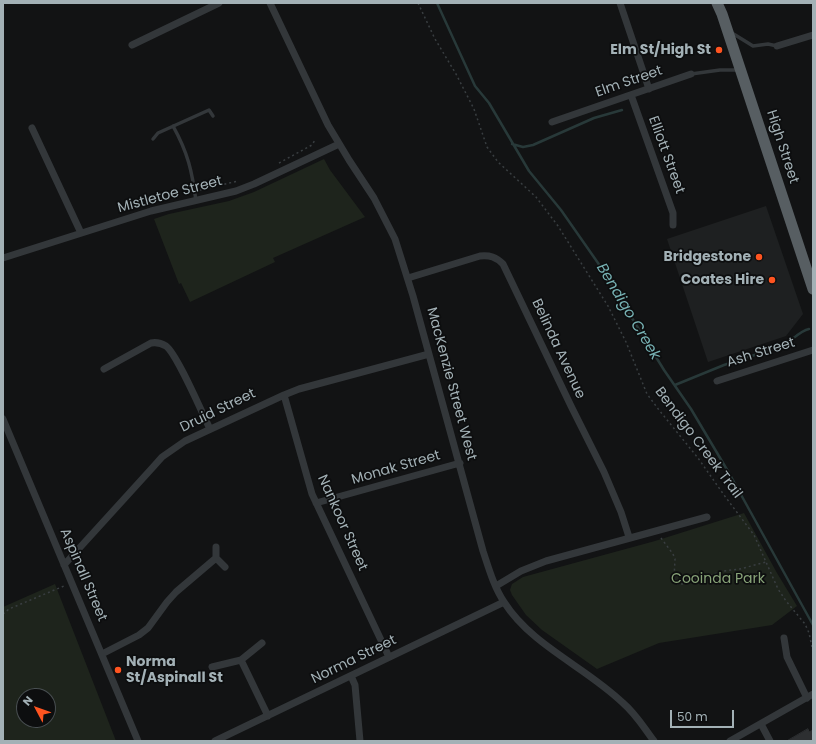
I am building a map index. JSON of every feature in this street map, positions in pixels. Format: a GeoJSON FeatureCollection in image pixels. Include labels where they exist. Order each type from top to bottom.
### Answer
{"type":"FeatureCollection","features":[{"type":"Feature","properties":{"kind":"highway","name":"High Street"},"geometry":{"type":"LineString","coordinates":[[717,3],[721,8],[813,290]]}},
{"type":"Feature","properties":{"kind":"street"},"geometry":{"type":"LineString","coordinates":[[132,45],[219,3]]}},
{"type":"Feature","properties":{"kind":"street","name":"MacKenzie Street West"},"geometry":{"type":"LineString","coordinates":[[270,3],[328,125],[374,198],[395,239],[408,278],[483,551],[496,586],[504,602],[518,620],[537,638],[602,684],[623,702],[638,718],[651,739]]}},
{"type":"Feature","properties":{"kind":"street"},"geometry":{"type":"LineString","coordinates":[[620,3],[649,89]]}},
{"type":"Feature","properties":{"kind":"street"},"geometry":{"type":"LineString","coordinates":[[777,46],[813,35]]}},
{"type":"Feature","properties":{"kind":"street","name":"Elm Street"},"geometry":{"type":"LineString","coordinates":[[552,122],[692,74]]}},
{"type":"Feature","properties":{"kind":"street","name":"Elliott Street"},"geometry":{"type":"LineString","coordinates":[[630,95],[673,213],[673,225]]}},
{"type":"Feature","properties":{"kind":"street"},"geometry":{"type":"LineString","coordinates":[[32,128],[81,233]]}},
{"type":"Feature","properties":{"kind":"street","name":"Mistletoe Street"},"geometry":{"type":"LineString","coordinates":[[3,258],[151,211],[196,201],[254,184],[339,144]]}},
{"type":"Feature","properties":{"kind":"street","name":"Belinda Avenue"},"geometry":{"type":"LineString","coordinates":[[408,278],[480,256],[491,256],[496,258],[502,264],[604,472],[630,537]]}},
{"type":"Feature","properties":{"kind":"street"},"geometry":{"type":"LineString","coordinates":[[104,369],[151,343],[163,344],[169,349],[177,363],[210,429]]}},
{"type":"Feature","properties":{"kind":"street","name":"Ash Street"},"geometry":{"type":"LineString","coordinates":[[717,381],[813,350]]}},
{"type":"Feature","properties":{"kind":"street","name":"Druid Street"},"geometry":{"type":"LineString","coordinates":[[64,565],[162,457],[185,441],[299,389],[429,354]]}},
{"type":"Feature","properties":{"kind":"street","name":"Nankoor Street"},"geometry":{"type":"LineString","coordinates":[[284,395],[309,484],[316,503],[389,657]]}},
{"type":"Feature","properties":{"kind":"street","name":"Aspinall Street"},"geometry":{"type":"LineString","coordinates":[[3,419],[138,741]]}},
{"type":"Feature","properties":{"kind":"street","name":"Monak Street"},"geometry":{"type":"LineString","coordinates":[[316,503],[460,463]]}},
{"type":"Feature","properties":{"kind":"street"},"geometry":{"type":"LineString","coordinates":[[496,586],[522,571],[546,561],[707,517]]}},
{"type":"Feature","properties":{"kind":"street"},"geometry":{"type":"LineString","coordinates":[[216,546],[216,558],[225,567]]}},
{"type":"Feature","properties":{"kind":"street"},"geometry":{"type":"LineString","coordinates":[[102,654],[139,635],[148,628],[176,592],[216,558]]}},
{"type":"Feature","properties":{"kind":"street","name":"Norma Street"},"geometry":{"type":"LineString","coordinates":[[216,741],[504,602]]}},
{"type":"Feature","properties":{"kind":"street"},"geometry":{"type":"LineString","coordinates":[[730,741],[810,696],[787,657],[784,638]]}},
{"type":"Feature","properties":{"kind":"street"},"geometry":{"type":"LineString","coordinates":[[212,667],[241,660],[262,643]]}},
{"type":"Feature","properties":{"kind":"street"},"geometry":{"type":"LineString","coordinates":[[241,660],[268,716]]}},
{"type":"Feature","properties":{"kind":"street"},"geometry":{"type":"LineString","coordinates":[[351,676],[355,685],[360,741]]}},
{"type":"Feature","properties":{"kind":"street"},"geometry":{"type":"LineString","coordinates":[[761,724],[770,741]]}},
{"type":"Feature","properties":{"kind":"lane"},"geometry":{"type":"LineString","coordinates":[[727,29],[743,41],[753,46],[768,44],[777,46]]}},
{"type":"Feature","properties":{"kind":"lane","name":"Elm Street"},"geometry":{"type":"LineString","coordinates":[[692,74],[720,70],[740,70]]}},
{"type":"Feature","properties":{"kind":"lane"},"geometry":{"type":"LineString","coordinates":[[154,139],[158,134],[173,126],[209,110],[213,116]]}},
{"type":"Feature","properties":{"kind":"lane"},"geometry":{"type":"LineString","coordinates":[[173,126],[191,167],[196,201]]}},
{"type":"Feature","properties":{"kind":"path","name":"Bendigo Creek Trail"},"geometry":{"type":"LineString","coordinates":[[418,3],[435,39],[456,74],[474,109],[487,147],[498,162],[536,197],[558,226],[608,306],[626,342],[648,394],[698,458],[759,544],[782,595],[806,624],[813,652]]}},
{"type":"Feature","properties":{"kind":"path"},"geometry":{"type":"LineString","coordinates":[[277,164],[312,145],[315,140]]}},
{"type":"Feature","properties":{"kind":"path"},"geometry":{"type":"LineString","coordinates":[[195,191],[243,180]]}},
{"type":"Feature","properties":{"kind":"path"},"geometry":{"type":"LineString","coordinates":[[655,530],[673,554],[675,565],[673,574],[674,579],[678,584],[724,571],[740,570],[766,562]]}},
{"type":"Feature","properties":{"kind":"path"},"geometry":{"type":"LineString","coordinates":[[3,614],[9,609],[72,583]]}},
{"type":"Feature","properties":{"kind":"shaded area"},"geometry":{"type":"Polygon","coordinates":[[[766,206],[803,314],[786,336],[708,362],[667,239],[766,206]]]}},
{"type":"Feature","properties":{"kind":"green space"},"geometry":{"type":"Polygon","coordinates":[[[324,159],[330,170],[365,217],[273,258],[275,262],[190,302],[181,283],[179,284],[154,219],[169,214],[229,201],[254,192],[324,159]]]}},
{"type":"Feature","properties":{"kind":"green space","name":"Cooinda Park"},"geometry":{"type":"Polygon","coordinates":[[[744,513],[797,606],[772,625],[659,643],[597,669],[542,630],[526,615],[510,590],[512,584],[523,577],[655,541],[744,513]]]}},
{"type":"Feature","properties":{"kind":"green space"},"geometry":{"type":"Polygon","coordinates":[[[55,584],[116,741],[3,741],[3,607],[55,584]]]}},
{"type":"Feature","properties":{"kind":"building"},"geometry":{"type":"Polygon","coordinates":[[[808,729],[809,732],[813,730],[813,741],[787,741],[808,729]]]}},
{"type":"Feature","properties":{"kind":"waterway","name":"Bendigo Creek"},"geometry":{"type":"LineString","coordinates":[[437,3],[475,86],[489,103],[529,171],[561,210],[598,263],[664,370],[691,409],[729,473],[813,625]]}},
{"type":"Feature","properties":{"kind":"waterway"},"geometry":{"type":"LineString","coordinates":[[512,144],[523,147],[533,145],[594,118],[622,110]]}},
{"type":"Feature","properties":{"kind":"waterway"},"geometry":{"type":"LineString","coordinates":[[675,385],[724,365],[782,346],[805,330],[809,329]]}},
{"type":"Feature","properties":{"kind":"place","name":"Elm St/High St"},"geometry":{"type":"Point","coordinates":[719,50]}},
{"type":"Feature","properties":{"kind":"place","name":"Bridgestone"},"geometry":{"type":"Point","coordinates":[759,257]}},
{"type":"Feature","properties":{"kind":"place","name":"Coates Hire"},"geometry":{"type":"Point","coordinates":[772,280]}},
{"type":"Feature","properties":{"kind":"place","name":"Norma St/Aspinall St"},"geometry":{"type":"Point","coordinates":[118,670]}}]}
